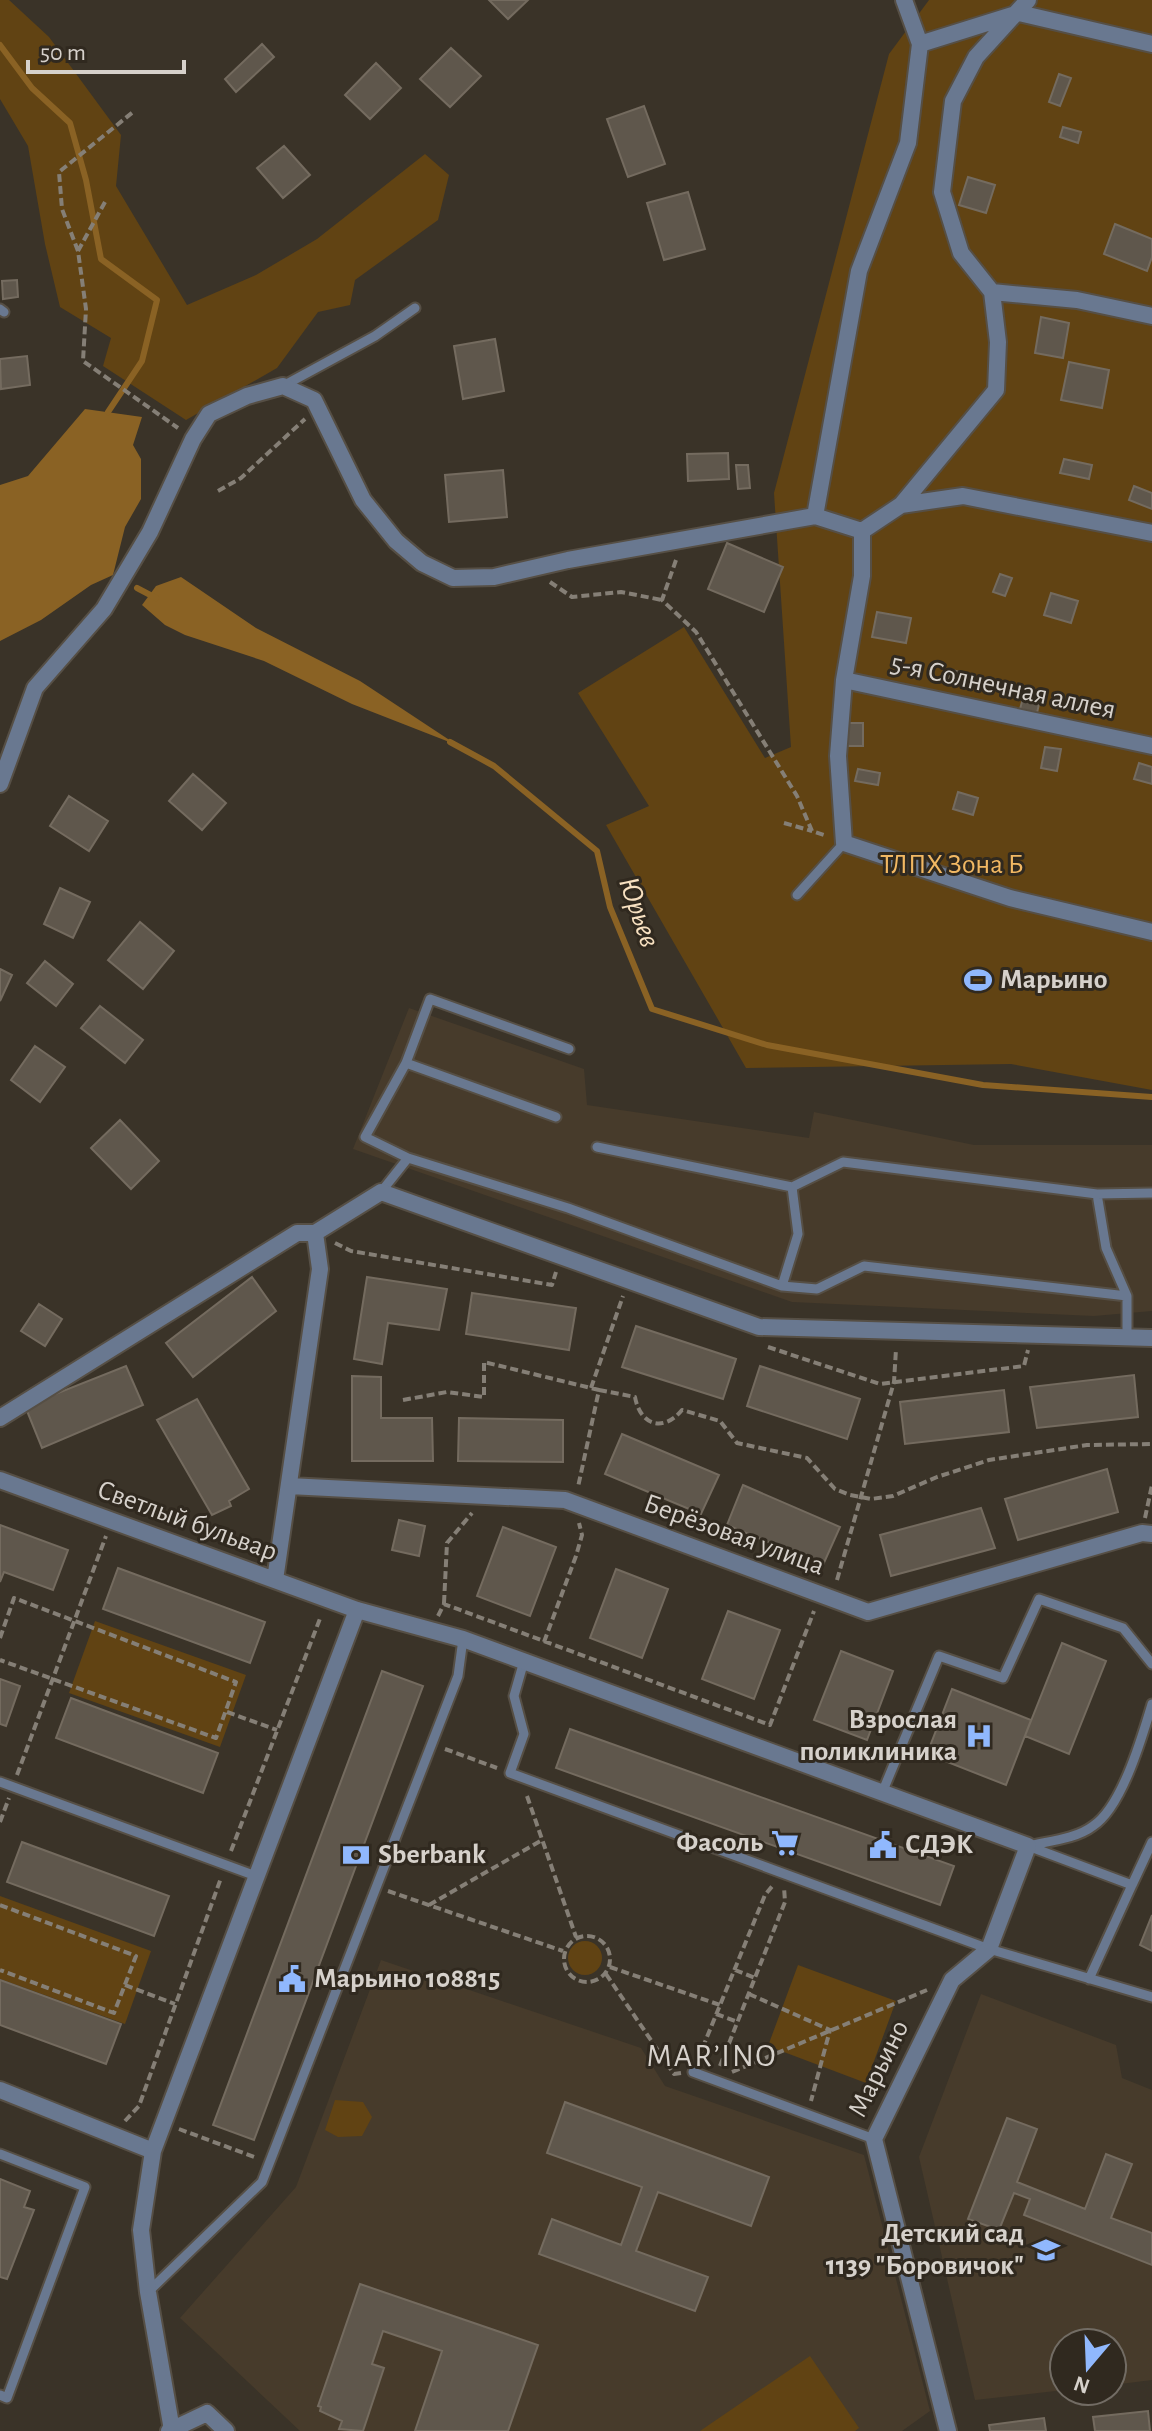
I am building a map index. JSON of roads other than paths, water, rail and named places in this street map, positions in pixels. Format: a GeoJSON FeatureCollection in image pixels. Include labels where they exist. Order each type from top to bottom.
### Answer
{"type":"FeatureCollection","features":[{"type":"Feature","properties":{"kind":"street"},"geometry":{"type":"LineString","coordinates":[[815,516],[859,271],[908,143],[920,44],[904,0]]}},
{"type":"Feature","properties":{"kind":"street"},"geometry":{"type":"LineString","coordinates":[[920,44],[1024,7],[1152,44]]}},
{"type":"Feature","properties":{"kind":"street"},"geometry":{"type":"LineString","coordinates":[[862,531],[901,505],[996,390],[998,342],[992,292],[961,253],[942,192],[953,101],[976,57],[1024,7]]}},
{"type":"Feature","properties":{"kind":"street"},"geometry":{"type":"LineString","coordinates":[[992,292],[1077,300],[1152,316]]}},
{"type":"Feature","properties":{"kind":"street"},"geometry":{"type":"LineString","coordinates":[[0,784],[35,688],[104,609],[150,532],[193,439],[209,414],[247,396],[283,386],[314,400],[363,500],[396,541],[422,563],[453,578],[494,577],[529,567],[815,516],[862,531]]}},
{"type":"Feature","properties":{"kind":"street"},"geometry":{"type":"LineString","coordinates":[[901,505],[963,496],[1152,533]]}},
{"type":"Feature","properties":{"kind":"street"},"geometry":{"type":"LineString","coordinates":[[862,531],[862,576],[844,680],[838,756],[844,843],[1010,898],[1152,932]]}},
{"type":"Feature","properties":{"kind":"street","name":"5-я Солнечная аллея"},"geometry":{"type":"LineString","coordinates":[[844,680],[1152,746]]}},
{"type":"Feature","properties":{"kind":"street"},"geometry":{"type":"LineString","coordinates":[[0,1418],[297,1233],[315,1233],[381,1192],[759,1327],[1152,1338]]}},
{"type":"Feature","properties":{"kind":"street"},"geometry":{"type":"LineString","coordinates":[[275,1580],[320,1269],[315,1233]]}},
{"type":"Feature","properties":{"kind":"street","name":"Светлый бульвар"},"geometry":{"type":"LineString","coordinates":[[0,1480],[357,1610],[463,1639],[1028,1846]]}},
{"type":"Feature","properties":{"kind":"street","name":"Берёзовая улица"},"geometry":{"type":"LineString","coordinates":[[289,1486],[565,1500],[868,1612],[1147,1534]]}},
{"type":"Feature","properties":{"kind":"street"},"geometry":{"type":"LineString","coordinates":[[226,2431],[207,2413],[170,2430],[141,2230],[153,2151],[357,1610]]}},
{"type":"Feature","properties":{"kind":"street","name":"Марьино"},"geometry":{"type":"LineString","coordinates":[[948,2431],[874,2139],[952,1980],[989,1949],[1028,1846]]}},
{"type":"Feature","properties":{"kind":"street"},"geometry":{"type":"LineString","coordinates":[[0,2090],[153,2151]]}},
{"type":"Feature","properties":{"kind":"lane"},"geometry":{"type":"LineString","coordinates":[[283,386],[375,336],[415,308]]}},
{"type":"Feature","properties":{"kind":"lane"},"geometry":{"type":"LineString","coordinates":[[797,895],[844,843]]}},
{"type":"Feature","properties":{"kind":"lane"},"geometry":{"type":"LineString","coordinates":[[569,1049],[430,999],[406,1063],[365,1137],[408,1158],[568,1208],[782,1286],[817,1289],[864,1266],[1127,1296]]}},
{"type":"Feature","properties":{"kind":"lane"},"geometry":{"type":"LineString","coordinates":[[406,1063],[556,1117]]}},
{"type":"Feature","properties":{"kind":"lane"},"geometry":{"type":"LineString","coordinates":[[597,1147],[792,1187],[843,1162],[1097,1194],[1152,1193]]}},
{"type":"Feature","properties":{"kind":"lane"},"geometry":{"type":"LineString","coordinates":[[381,1192],[408,1158]]}},
{"type":"Feature","properties":{"kind":"lane"},"geometry":{"type":"LineString","coordinates":[[782,1286],[798,1234],[792,1187]]}},
{"type":"Feature","properties":{"kind":"lane"},"geometry":{"type":"LineString","coordinates":[[1097,1194],[1106,1248],[1127,1296],[1127,1337]]}},
{"type":"Feature","properties":{"kind":"lane"},"geometry":{"type":"LineString","coordinates":[[882,1793],[939,1656],[1003,1678],[1039,1599],[1123,1628],[1152,1664]]}},
{"type":"Feature","properties":{"kind":"lane"},"geometry":{"type":"LineString","coordinates":[[148,2292],[262,2182],[458,1676],[463,1639]]}},
{"type":"Feature","properties":{"kind":"lane"},"geometry":{"type":"LineString","coordinates":[[524,1661],[514,1696],[524,1734],[515,1775],[989,1949],[1152,1997]]}},
{"type":"Feature","properties":{"kind":"lane"},"geometry":{"type":"LineString","coordinates":[[1028,1846],[1080,1833],[1095,1825],[1110,1806],[1134,1761],[1152,1704]]}},
{"type":"Feature","properties":{"kind":"lane"},"geometry":{"type":"LineString","coordinates":[[0,1782],[256,1876]]}},
{"type":"Feature","properties":{"kind":"lane"},"geometry":{"type":"LineString","coordinates":[[1089,1979],[1152,1842]]}},
{"type":"Feature","properties":{"kind":"lane"},"geometry":{"type":"LineString","coordinates":[[1028,1846],[1132,1885]]}},
{"type":"Feature","properties":{"kind":"lane"},"geometry":{"type":"LineString","coordinates":[[693,2072],[874,2139]]}},
{"type":"Feature","properties":{"kind":"lane"},"geometry":{"type":"LineString","coordinates":[[0,2154],[85,2187],[7,2398],[0,2395]]}},
{"type":"Feature","properties":{"kind":"waterway"},"geometry":{"type":"LineString","coordinates":[[0,45],[32,88],[70,123],[86,180],[101,259],[157,300],[142,361],[108,412]]}},
{"type":"Feature","properties":{"kind":"waterway","name":"Юрьев"},"geometry":{"type":"LineString","coordinates":[[137,588],[156,598]]}},
{"type":"Feature","properties":{"kind":"waterway","name":"Юрьев"},"geometry":{"type":"LineString","coordinates":[[450,742],[494,766],[597,851],[610,907],[652,1009],[767,1045],[983,1085],[1152,1097]]}},
{"type":"Feature","properties":{"kind":"place","name":"Марьино"},"geometry":{"type":"Point","coordinates":[978,980]}},
{"type":"Feature","properties":{"kind":"place","name":"Взрослая поликлиника"},"geometry":{"type":"Point","coordinates":[979,1736]}},
{"type":"Feature","properties":{"kind":"place","name":"Фасоль"},"geometry":{"type":"Point","coordinates":[785,1843]}},
{"type":"Feature","properties":{"kind":"place","name":"СДЭК"},"geometry":{"type":"Point","coordinates":[883,1845]}},
{"type":"Feature","properties":{"kind":"place","name":"Sberbank"},"geometry":{"type":"Point","coordinates":[356,1855]}},
{"type":"Feature","properties":{"kind":"place","name":"Марьино 108815"},"geometry":{"type":"Point","coordinates":[292,1979]}},
{"type":"Feature","properties":{"kind":"place","name":"Детский сад 1139 \"Боровичок\""},"geometry":{"type":"Point","coordinates":[1046,2250]}},
{"type":"Feature","properties":{"kind":"district","name":"MAR’INO"},"geometry":{"type":"Point","coordinates":[712,2056]}},
{"type":"Feature","properties":{"kind":"park label","name":"ТЛПХ Зона Б"},"geometry":{"type":"Point","coordinates":[952,865]}}]}
